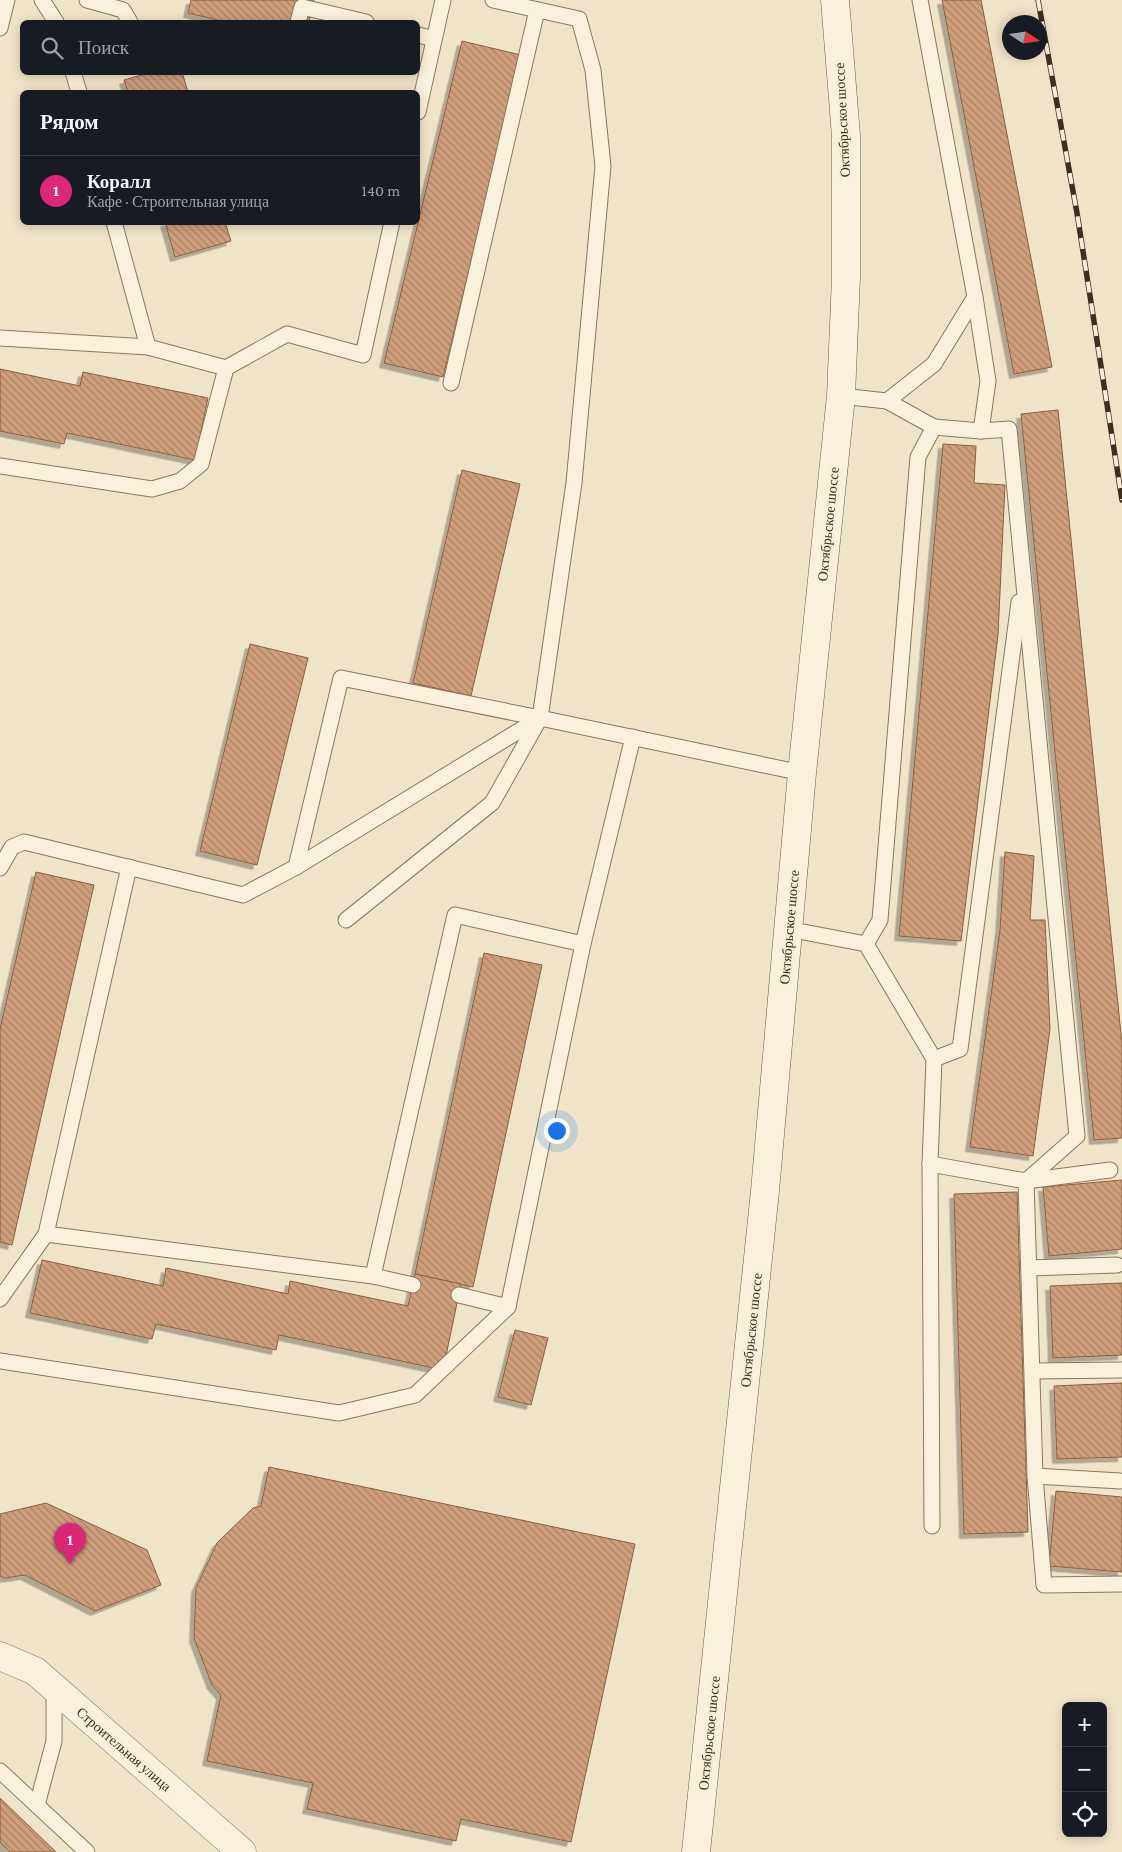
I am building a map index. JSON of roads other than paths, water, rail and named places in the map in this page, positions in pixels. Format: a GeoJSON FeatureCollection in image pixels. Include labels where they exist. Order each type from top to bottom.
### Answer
{"type":"FeatureCollection","features":[{"type":"Feature","properties":{"kind":"main road","name":"Октябрьское шоссе"},"geometry":{"type":"LineString","coordinates":[[696,1852],[765,1191],[802,773],[841,396],[846,277],[846,136],[834,0]]}},
{"type":"Feature","properties":{"kind":"main road","name":"Строительная улица"},"geometry":{"type":"LineString","coordinates":[[0,1656],[35,1671],[235,1850]]}},
{"type":"Feature","properties":{"kind":"lane"},"geometry":{"type":"LineString","coordinates":[[0,28],[7,0]]}},
{"type":"Feature","properties":{"kind":"lane"},"geometry":{"type":"LineString","coordinates":[[42,0],[55,20]]}},
{"type":"Feature","properties":{"kind":"lane"},"geometry":{"type":"LineString","coordinates":[[87,0],[123,10],[129,20]]}},
{"type":"Feature","properties":{"kind":"lane"},"geometry":{"type":"LineString","coordinates":[[420,103],[443,0]]}},
{"type":"Feature","properties":{"kind":"lane"},"geometry":{"type":"LineString","coordinates":[[346,920],[492,803],[540,718],[574,483],[603,166],[593,70],[580,19],[493,0]]}},
{"type":"Feature","properties":{"kind":"lane"},"geometry":{"type":"LineString","coordinates":[[920,0],[975,297],[988,381],[981,431]]}},
{"type":"Feature","properties":{"kind":"lane"},"geometry":{"type":"LineString","coordinates":[[299,20],[302,7],[357,20]]}},
{"type":"Feature","properties":{"kind":"lane"},"geometry":{"type":"LineString","coordinates":[[451,383],[537,10]]}},
{"type":"Feature","properties":{"kind":"lane"},"geometry":{"type":"LineString","coordinates":[[420,36],[434,39]]}},
{"type":"Feature","properties":{"kind":"lane"},"geometry":{"type":"LineString","coordinates":[[74,75],[78,90]]}},
{"type":"Feature","properties":{"kind":"lane"},"geometry":{"type":"LineString","coordinates":[[115,225],[148,347]]}},
{"type":"Feature","properties":{"kind":"lane"},"geometry":{"type":"LineString","coordinates":[[0,338],[148,347],[226,368],[287,334],[362,355],[391,225]]}},
{"type":"Feature","properties":{"kind":"lane"},"geometry":{"type":"LineString","coordinates":[[887,401],[934,364],[975,297]]}},
{"type":"Feature","properties":{"kind":"lane"},"geometry":{"type":"LineString","coordinates":[[0,466],[152,489],[180,481],[201,464],[226,368]]}},
{"type":"Feature","properties":{"kind":"lane"},"geometry":{"type":"LineString","coordinates":[[841,396],[887,401],[934,427],[981,431],[1009,429],[1076,1136],[1026,1181],[1035,1476],[1044,1585],[1122,1584]]}},
{"type":"Feature","properties":{"kind":"lane"},"geometry":{"type":"LineString","coordinates":[[866,944],[880,920],[918,457],[934,427]]}},
{"type":"Feature","properties":{"kind":"lane"},"geometry":{"type":"LineString","coordinates":[[934,1059],[960,1049],[1023,575]]}},
{"type":"Feature","properties":{"kind":"lane"},"geometry":{"type":"LineString","coordinates":[[296,867],[341,678],[802,773]]}},
{"type":"Feature","properties":{"kind":"lane"},"geometry":{"type":"LineString","coordinates":[[0,868],[12,847],[24,842],[243,895],[296,867],[540,718]]}},
{"type":"Feature","properties":{"kind":"lane"},"geometry":{"type":"LineString","coordinates":[[0,1361],[339,1413],[415,1395],[508,1307],[583,944],[633,737]]}},
{"type":"Feature","properties":{"kind":"lane"},"geometry":{"type":"LineString","coordinates":[[0,1299],[46,1234],[130,867]]}},
{"type":"Feature","properties":{"kind":"lane"},"geometry":{"type":"LineString","coordinates":[[373,1276],[455,915],[583,944]]}},
{"type":"Feature","properties":{"kind":"lane"},"geometry":{"type":"LineString","coordinates":[[788,929],[866,944],[934,1059],[930,1164],[932,1526]]}},
{"type":"Feature","properties":{"kind":"lane"},"geometry":{"type":"LineString","coordinates":[[930,1164],[1026,1181],[1110,1170]]}},
{"type":"Feature","properties":{"kind":"lane"},"geometry":{"type":"LineString","coordinates":[[46,1234],[373,1276],[413,1285]]}},
{"type":"Feature","properties":{"kind":"lane"},"geometry":{"type":"LineString","coordinates":[[1029,1268],[1117,1265]]}},
{"type":"Feature","properties":{"kind":"lane"},"geometry":{"type":"LineString","coordinates":[[458,1295],[508,1307]]}},
{"type":"Feature","properties":{"kind":"lane"},"geometry":{"type":"LineString","coordinates":[[1033,1371],[1122,1370]]}},
{"type":"Feature","properties":{"kind":"lane"},"geometry":{"type":"LineString","coordinates":[[1035,1476],[1120,1480]]}},
{"type":"Feature","properties":{"kind":"lane"},"geometry":{"type":"LineString","coordinates":[[37,1805],[54,1742],[54,1688]]}},
{"type":"Feature","properties":{"kind":"lane"},"geometry":{"type":"LineString","coordinates":[[0,1771],[87,1852]]}},
{"type":"Feature","properties":{"kind":"railway"},"geometry":{"type":"LineString","coordinates":[[1038,0],[1077,213],[1122,500]]}},
{"type":"Feature","properties":{"kind":"place","name":"Коралл"},"geometry":{"type":"Point","coordinates":[70,1564]}}]}
